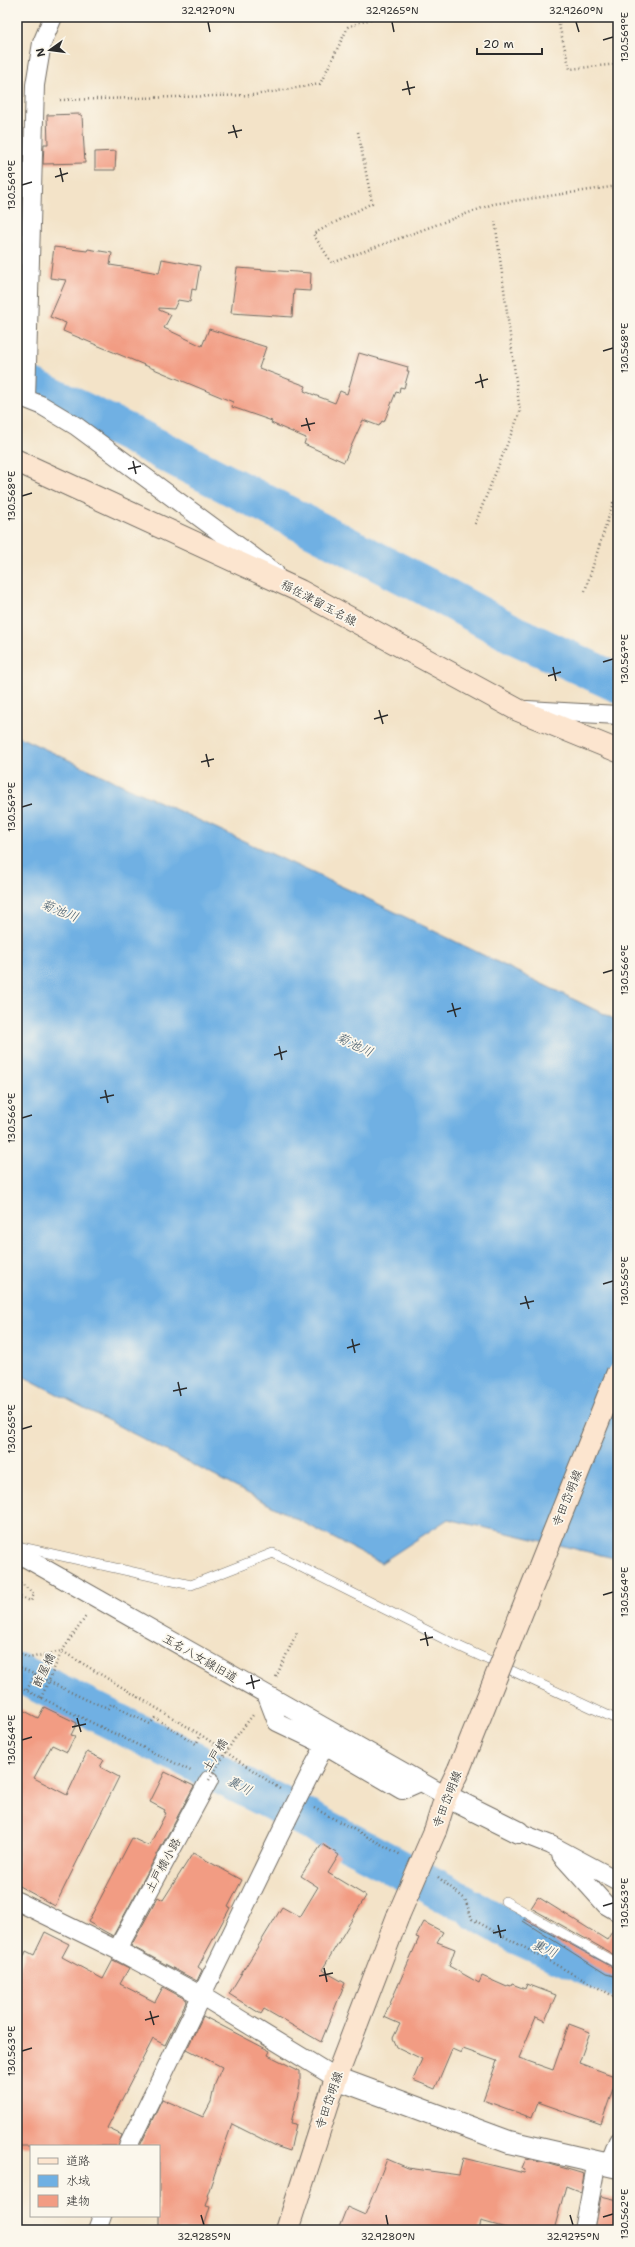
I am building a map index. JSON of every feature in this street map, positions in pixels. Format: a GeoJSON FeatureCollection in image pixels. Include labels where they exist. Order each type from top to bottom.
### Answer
{"type":"FeatureCollection","features":[{"type":"Feature","properties":{"kind":"main road","name":"稲佐津留玉名線"},"geometry":{"type":"LineString","coordinates":[[17,460],[300,591],[518,710],[618,751]]}},
{"type":"Feature","properties":{"kind":"main road","name":"寺田岱明線"},"geometry":{"type":"LineString","coordinates":[[287,2230],[336,2078],[398,1916],[435,1831],[446,1796],[459,1769],[618,1372]]}},
{"type":"Feature","properties":{"kind":"street"},"geometry":{"type":"LineString","coordinates":[[53,17],[42,43],[35,85],[26,399],[41,405],[76,426],[300,591]]}},
{"type":"Feature","properties":{"kind":"street"},"geometry":{"type":"LineString","coordinates":[[518,710],[618,715]]}},
{"type":"Feature","properties":{"kind":"street","name":"玉名八女線旧道"},"geometry":{"type":"LineString","coordinates":[[17,1553],[267,1696],[446,1796]]}},
{"type":"Feature","properties":{"kind":"street"},"geometry":{"type":"LineString","coordinates":[[267,1696],[277,1722],[325,1745],[402,1790],[420,1782]]}},
{"type":"Feature","properties":{"kind":"street"},"geometry":{"type":"LineString","coordinates":[[128,2145],[132,2133],[202,1996],[325,1745]]}},
{"type":"Feature","properties":{"kind":"street","name":"土戸橋小路"},"geometry":{"type":"LineString","coordinates":[[117,1950],[202,1777]]}},
{"type":"Feature","properties":{"kind":"street"},"geometry":{"type":"LineString","coordinates":[[446,1796],[518,1832],[551,1845],[618,1881]]}},
{"type":"Feature","properties":{"kind":"street"},"geometry":{"type":"LineString","coordinates":[[551,1845],[606,1905],[618,1912]]}},
{"type":"Feature","properties":{"kind":"street"},"geometry":{"type":"LineString","coordinates":[[17,1901],[117,1950],[202,1996],[336,2078],[509,2142],[608,2164]]}},
{"type":"Feature","properties":{"kind":"street"},"geometry":{"type":"LineString","coordinates":[[584,2230],[618,2141]]}},
{"type":"Feature","properties":{"kind":"street"},"geometry":{"type":"LineString","coordinates":[[97,2230],[102,2217]]}},
{"type":"Feature","properties":{"kind":"lane"},"geometry":{"type":"LineString","coordinates":[[17,1546],[191,1585],[273,1553],[452,1644],[618,1720]]}},
{"type":"Feature","properties":{"kind":"lane"},"geometry":{"type":"LineString","coordinates":[[505,1901],[618,1964]]}},
{"type":"Feature","properties":{"kind":"path"},"geometry":{"type":"LineString","coordinates":[[60,100],[254,96],[320,84],[348,28],[376,17]]}},
{"type":"Feature","properties":{"kind":"path"},"geometry":{"type":"LineString","coordinates":[[557,17],[570,69],[618,64]]}},
{"type":"Feature","properties":{"kind":"path"},"geometry":{"type":"LineString","coordinates":[[358,132],[372,203],[313,234],[332,263],[493,204],[618,186]]}},
{"type":"Feature","properties":{"kind":"path"},"geometry":{"type":"LineString","coordinates":[[475,524],[520,412],[496,220]]}},
{"type":"Feature","properties":{"kind":"path"},"geometry":{"type":"LineString","coordinates":[[585,591],[613,503],[618,506]]}},
{"type":"Feature","properties":{"kind":"path"},"geometry":{"type":"LineString","coordinates":[[17,1580],[34,1594],[31,1601],[17,1596]]}},
{"type":"Feature","properties":{"kind":"path","name":"酢屋橋"},"geometry":{"type":"LineString","coordinates":[[41,1698],[62,1651],[98,1599]]}},
{"type":"Feature","properties":{"kind":"path","name":"土戸橋"},"geometry":{"type":"LineString","coordinates":[[202,1777],[236,1738],[267,1696],[297,1632]]}},
{"type":"Feature","properties":{"kind":"path"},"geometry":{"type":"LineString","coordinates":[[17,1652],[29,1658],[62,1651],[201,1735],[196,1744],[155,1718],[150,1724],[111,1704],[108,1708],[87,1700],[17,1666]]}},
{"type":"Feature","properties":{"kind":"path"},"geometry":{"type":"LineString","coordinates":[[27,1690],[35,1674]]}},
{"type":"Feature","properties":{"kind":"path"},"geometry":{"type":"LineString","coordinates":[[17,1686],[202,1777]]}},
{"type":"Feature","properties":{"kind":"water","name":"菊池川"},"geometry":{"type":"Polygon","coordinates":[[[17,736],[356,893],[618,1021],[618,1559],[448,1519],[381,1563],[17,1373],[17,736]]]}},
{"type":"Feature","properties":{"kind":"building"},"geometry":{"type":"Polygon","coordinates":[[[79,114],[82,116],[85,163],[43,164],[44,144],[48,144],[47,115],[79,114]]]}},
{"type":"Feature","properties":{"kind":"building"},"geometry":{"type":"Polygon","coordinates":[[[116,151],[115,170],[95,170],[95,152],[116,151]]]}},
{"type":"Feature","properties":{"kind":"building"},"geometry":{"type":"Polygon","coordinates":[[[54,247],[87,251],[88,249],[112,253],[110,265],[159,273],[162,259],[200,266],[196,290],[192,289],[190,302],[178,300],[174,309],[159,308],[159,310],[171,315],[164,328],[202,346],[209,329],[266,347],[259,368],[306,386],[304,391],[335,403],[340,391],[347,394],[359,353],[408,367],[407,371],[409,371],[404,388],[400,387],[399,393],[396,392],[384,422],[382,421],[379,426],[363,420],[344,462],[304,444],[306,438],[271,423],[272,421],[232,407],[233,402],[63,331],[66,323],[50,317],[66,280],[50,278],[54,247]]]}},
{"type":"Feature","properties":{"kind":"building"},"geometry":{"type":"Polygon","coordinates":[[[237,268],[311,273],[310,291],[294,290],[292,317],[231,313],[237,268]]]}},
{"type":"Feature","properties":{"kind":"building"},"geometry":{"type":"Polygon","coordinates":[[[17,1707],[38,1718],[44,1707],[77,1723],[71,1735],[75,1736],[67,1752],[52,1745],[34,1778],[67,1795],[87,1752],[104,1760],[100,1767],[119,1777],[55,1906],[17,1885],[17,1707]]]}},
{"type":"Feature","properties":{"kind":"building"},"geometry":{"type":"Polygon","coordinates":[[[165,1772],[194,1786],[113,1936],[88,1922],[132,1838],[149,1846],[166,1813],[164,1812],[165,1810],[150,1802],[165,1772]]]}},
{"type":"Feature","properties":{"kind":"building"},"geometry":{"type":"Polygon","coordinates":[[[322,1844],[339,1855],[328,1873],[366,1896],[322,1970],[345,1983],[321,2042],[264,2009],[261,2014],[229,1994],[282,1907],[300,1917],[318,1887],[301,1876],[322,1844]]]}},
{"type":"Feature","properties":{"kind":"building"},"geometry":{"type":"Polygon","coordinates":[[[193,1853],[242,1880],[228,1907],[230,1908],[198,1967],[202,1970],[197,1981],[131,1946],[158,1897],[163,1900],[193,1853]]]}},
{"type":"Feature","properties":{"kind":"building"},"geometry":{"type":"Polygon","coordinates":[[[538,1897],[607,1940],[618,1922],[618,1957],[531,1908],[538,1897]]]}},
{"type":"Feature","properties":{"kind":"building"},"geometry":{"type":"Polygon","coordinates":[[[524,1919],[618,1970],[618,1977],[606,1974],[523,1921],[524,1919]]]}},
{"type":"Feature","properties":{"kind":"building"},"geometry":{"type":"Polygon","coordinates":[[[424,1922],[443,1932],[437,1942],[455,1949],[449,1966],[479,1983],[482,1976],[507,1987],[508,1985],[511,1986],[512,1984],[525,1989],[527,1984],[556,1995],[545,2021],[536,2017],[519,2058],[553,2070],[569,2024],[590,2032],[579,2063],[617,2077],[601,2124],[538,2102],[532,2118],[483,2100],[497,2061],[463,2049],[461,2053],[452,2049],[435,2089],[413,2080],[422,2059],[397,2047],[393,2038],[400,2024],[384,2017],[419,1938],[416,1937],[424,1922]]]}},
{"type":"Feature","properties":{"kind":"building"},"geometry":{"type":"Polygon","coordinates":[[[45,1932],[69,1944],[62,1957],[103,1979],[113,1960],[129,1968],[120,1984],[155,2002],[163,1987],[187,2000],[165,2045],[153,2039],[107,2128],[122,2135],[118,2145],[17,2146],[17,1974],[26,1951],[34,1955],[45,1932]]]}},
{"type":"Feature","properties":{"kind":"building"},"geometry":{"type":"Polygon","coordinates":[[[203,2016],[270,2051],[268,2055],[300,2071],[300,2085],[291,2123],[296,2124],[290,2151],[278,2147],[232,2124],[207,2196],[209,2197],[206,2206],[210,2207],[203,2230],[159,2230],[160,2145],[140,2145],[162,2099],[203,2117],[211,2102],[215,2083],[222,2067],[187,2049],[203,2016]]]}},
{"type":"Feature","properties":{"kind":"building"},"geometry":{"type":"Polygon","coordinates":[[[463,2158],[524,2173],[525,2170],[522,2169],[526,2159],[550,2164],[584,2174],[581,2192],[566,2186],[554,2230],[513,2230],[481,2221],[479,2230],[338,2230],[347,2207],[365,2215],[387,2159],[408,2168],[459,2175],[463,2158]]]}},
{"type":"Feature","properties":{"kind":"building"},"geometry":{"type":"Polygon","coordinates":[[[601,2196],[618,2200],[618,2230],[595,2230],[601,2196]]]}},
{"type":"Feature","properties":{"kind":"waterway"},"geometry":{"type":"LineString","coordinates":[[17,380],[132,435],[425,586],[517,636],[618,683]]}},
{"type":"Feature","properties":{"kind":"waterway","name":"裏川"},"geometry":{"type":"LineString","coordinates":[[17,1672],[288,1809],[460,1901]]}},
{"type":"Feature","properties":{"kind":"waterway","name":"裏川"},"geometry":{"type":"LineString","coordinates":[[475,1910],[517,1935],[618,1980]]}}]}
